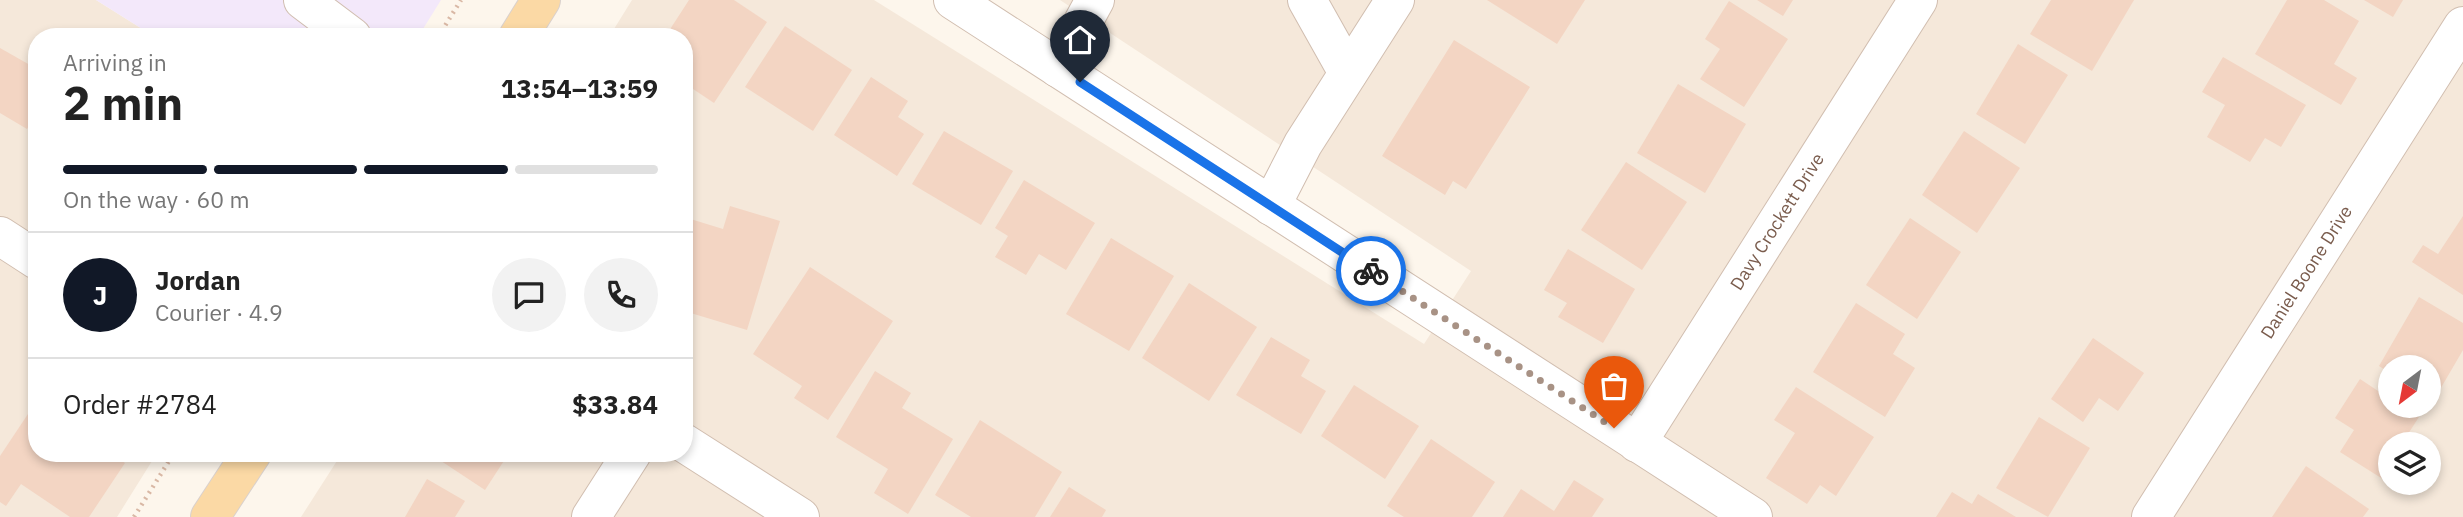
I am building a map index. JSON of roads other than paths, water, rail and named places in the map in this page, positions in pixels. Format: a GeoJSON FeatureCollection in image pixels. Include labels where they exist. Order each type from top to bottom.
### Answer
{"type":"FeatureCollection","features":[{"type":"Feature","properties":{"kind":"main road"},"geometry":{"type":"LineString","coordinates":[[524,28],[541,0]]}},
{"type":"Feature","properties":{"kind":"main road"},"geometry":{"type":"LineString","coordinates":[[210,517],[246,462]]}},
{"type":"Feature","properties":{"kind":"street"},"geometry":{"type":"LineString","coordinates":[[953,0],[1753,517]]}},
{"type":"Feature","properties":{"kind":"street"},"geometry":{"type":"LineString","coordinates":[[1058,68],[1095,0]]}},
{"type":"Feature","properties":{"kind":"street"},"geometry":{"type":"LineString","coordinates":[[1307,0],[1348,73]]}},
{"type":"Feature","properties":{"kind":"street"},"geometry":{"type":"LineString","coordinates":[[1271,206],[1303,144],[1395,0]]}},
{"type":"Feature","properties":{"kind":"street","name":"Davy Crockett Drive"},"geometry":{"type":"LineString","coordinates":[[1637,443],[1918,0]]}},
{"type":"Feature","properties":{"kind":"street"},"geometry":{"type":"LineString","coordinates":[[305,1],[340,28]]}},
{"type":"Feature","properties":{"kind":"street","name":"Daniel Boone Drive"},"geometry":{"type":"LineString","coordinates":[[2151,517],[2463,26]]}},
{"type":"Feature","properties":{"kind":"street"},"geometry":{"type":"LineString","coordinates":[[0,236],[28,254]]}},
{"type":"Feature","properties":{"kind":"street"},"geometry":{"type":"LineString","coordinates":[[693,449],[800,517]]}},
{"type":"Feature","properties":{"kind":"street"},"geometry":{"type":"LineString","coordinates":[[591,517],[626,462]]}}]}
